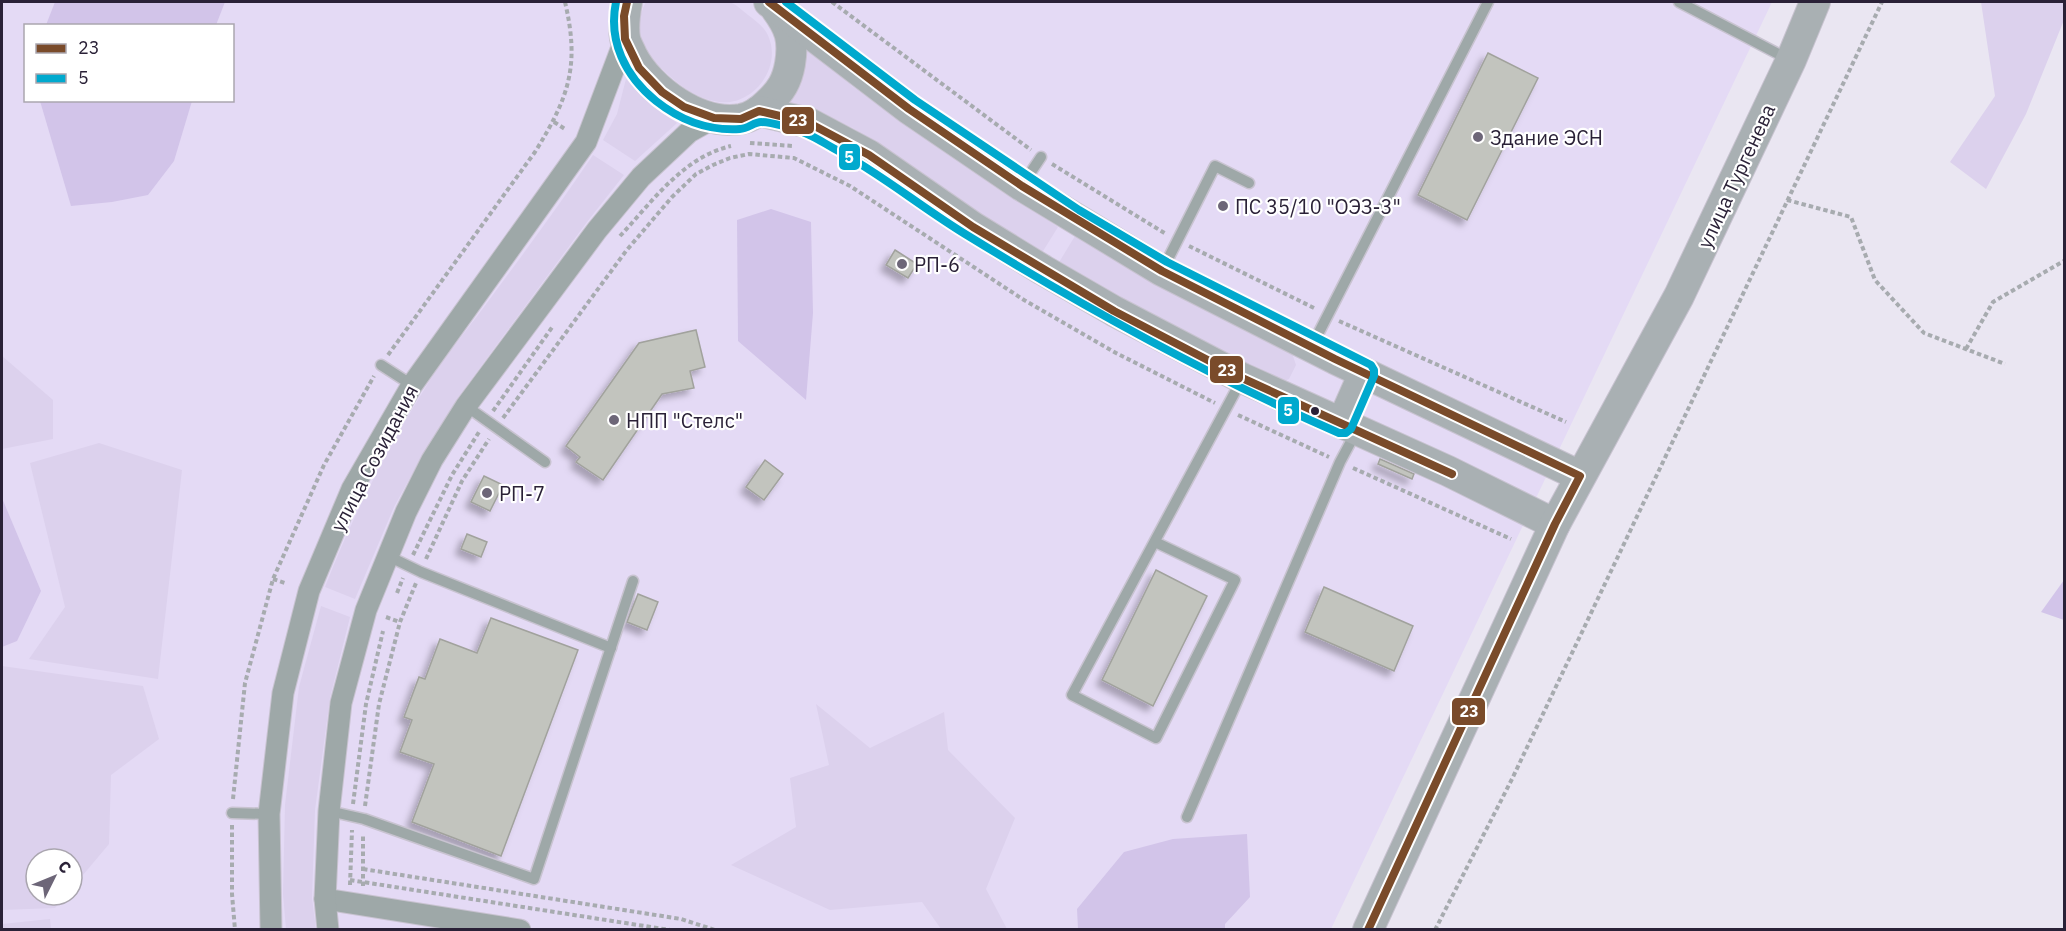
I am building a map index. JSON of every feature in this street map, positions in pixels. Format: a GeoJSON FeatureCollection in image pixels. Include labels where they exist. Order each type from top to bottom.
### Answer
{"type":"FeatureCollection","features":[{"type":"Feature","properties":{"kind":"street"},"geometry":{"type":"LineString","coordinates":[[627,2],[624,16],[625,39],[639,68],[662,92],[684,107],[714,118],[741,119],[759,111],[779,93],[788,78],[791,58],[788,25],[770,3]]}},
{"type":"Feature","properties":{"kind":"street","name":"улица Тургенева"},"geometry":{"type":"LineString","coordinates":[[1368,930],[1555,524],[1679,296],[1791,60],[1815,2]]}},
{"type":"Feature","properties":{"kind":"street"},"geometry":{"type":"LineString","coordinates":[[770,3],[909,109],[1022,186],[1162,271],[1364,373],[1580,476]]}},
{"type":"Feature","properties":{"kind":"street","name":"улица Созидания"},"geometry":{"type":"LineString","coordinates":[[270,930],[269,814],[283,693],[309,591],[352,489],[412,385],[586,142],[625,39]]}},
{"type":"Feature","properties":{"kind":"street"},"geometry":{"type":"LineString","coordinates":[[759,111],[810,123],[869,155],[973,227],[1043,270],[1114,311],[1242,378],[1350,426],[1555,524]]}},
{"type":"Feature","properties":{"kind":"street"},"geometry":{"type":"LineString","coordinates":[[328,930],[325,899],[328,811],[341,703],[366,610],[406,512],[432,460],[466,406],[597,230],[641,177],[689,132],[714,118]]}},
{"type":"Feature","properties":{"kind":"street"},"geometry":{"type":"LineString","coordinates":[[1350,426],[1364,373]]}},
{"type":"Feature","properties":{"kind":"street"},"geometry":{"type":"LineString","coordinates":[[325,899],[520,930]]}},
{"type":"Feature","properties":{"kind":"lane"},"geometry":{"type":"LineString","coordinates":[[1312,347],[1488,2]]}},
{"type":"Feature","properties":{"kind":"lane"},"geometry":{"type":"LineString","coordinates":[[1679,2],[1791,60]]}},
{"type":"Feature","properties":{"kind":"lane"},"geometry":{"type":"LineString","coordinates":[[1022,186],[1041,157]]}},
{"type":"Feature","properties":{"kind":"lane"},"geometry":{"type":"LineString","coordinates":[[1162,271],[1215,166],[1248,183]]}},
{"type":"Feature","properties":{"kind":"lane"},"geometry":{"type":"LineString","coordinates":[[381,365],[412,385]]}},
{"type":"Feature","properties":{"kind":"lane"},"geometry":{"type":"LineString","coordinates":[[1155,542],[1235,580],[1156,738],[1072,695],[1242,378]]}},
{"type":"Feature","properties":{"kind":"lane"},"geometry":{"type":"LineString","coordinates":[[466,406],[545,462]]}},
{"type":"Feature","properties":{"kind":"lane"},"geometry":{"type":"LineString","coordinates":[[1187,817],[1340,462],[1350,426]]}},
{"type":"Feature","properties":{"kind":"lane"},"geometry":{"type":"LineString","coordinates":[[388,556],[421,572],[611,648]]}},
{"type":"Feature","properties":{"kind":"lane"},"geometry":{"type":"LineString","coordinates":[[328,811],[364,819],[534,879],[633,581]]}},
{"type":"Feature","properties":{"kind":"lane"},"geometry":{"type":"LineString","coordinates":[[232,813],[269,814]]}},
{"type":"Feature","properties":{"kind":"path"},"geometry":{"type":"LineString","coordinates":[[1435,930],[1512,779],[1882,2]]}},
{"type":"Feature","properties":{"kind":"path"},"geometry":{"type":"LineString","coordinates":[[554,122],[565,129]]}},
{"type":"Feature","properties":{"kind":"path"},"geometry":{"type":"LineString","coordinates":[[749,143],[797,146]]}},
{"type":"Feature","properties":{"kind":"path"},"geometry":{"type":"LineString","coordinates":[[614,243],[688,165],[706,154],[738,145]]}},
{"type":"Feature","properties":{"kind":"path"},"geometry":{"type":"LineString","coordinates":[[356,904],[363,882],[364,819],[379,704],[400,622],[462,481],[496,427],[619,259],[672,197],[696,174],[730,158],[749,154],[794,158],[850,186],[1024,300],[1116,353],[1226,409],[1511,538]]}},
{"type":"Feature","properties":{"kind":"path"},"geometry":{"type":"LineString","coordinates":[[1086,198],[1092,189]]}},
{"type":"Feature","properties":{"kind":"path"},"geometry":{"type":"LineString","coordinates":[[663,191],[672,197]]}},
{"type":"Feature","properties":{"kind":"path"},"geometry":{"type":"LineString","coordinates":[[1787,200],[1851,218],[1875,280],[1924,333],[2005,364]]}},
{"type":"Feature","properties":{"kind":"path"},"geometry":{"type":"LineString","coordinates":[[1966,349],[1993,302],[2064,261]]}},
{"type":"Feature","properties":{"kind":"path"},"geometry":{"type":"LineString","coordinates":[[1024,300],[1028,294]]}},
{"type":"Feature","properties":{"kind":"path"},"geometry":{"type":"LineString","coordinates":[[395,597],[452,475],[486,420],[555,323]]}},
{"type":"Feature","properties":{"kind":"path"},"geometry":{"type":"LineString","coordinates":[[273,579],[285,584]]}},
{"type":"Feature","properties":{"kind":"path"},"geometry":{"type":"LineString","coordinates":[[356,904],[350,880],[352,816],[366,704],[386,617],[391,607]]}},
{"type":"Feature","properties":{"kind":"path"},"geometry":{"type":"LineString","coordinates":[[386,617],[400,622]]}},
{"type":"Feature","properties":{"kind":"path"},"geometry":{"type":"LineString","coordinates":[[363,869],[681,919],[715,930]]}},
{"type":"Feature","properties":{"kind":"path"},"geometry":{"type":"LineString","coordinates":[[350,880],[670,930]]}},
{"type":"Feature","properties":{"kind":"shaded area"},"geometry":{"type":"Polygon","coordinates":[[[724,1],[734,4],[768,34],[772,51],[767,75],[750,94],[739,100],[714,101],[689,91],[654,61],[645,47],[640,32],[640,17],[646,2],[724,1]]]}},
{"type":"Feature","properties":{"kind":"shaded area"},"geometry":{"type":"Polygon","coordinates":[[[2,2],[1772,2],[1331,929],[2,930],[2,2]]]}},
{"type":"Feature","properties":{"kind":"shaded area"},"geometry":{"type":"Polygon","coordinates":[[[55,2],[225,2],[216,24],[46,24],[55,2]]]}},
{"type":"Feature","properties":{"kind":"shaded area"},"geometry":{"type":"Polygon","coordinates":[[[1981,2],[2064,2],[2064,20],[2026,114],[1986,189],[1950,162],[1995,96],[1981,2]]]}},
{"type":"Feature","properties":{"kind":"shaded area"},"geometry":{"type":"Polygon","coordinates":[[[806,45],[852,86],[1058,227],[1040,256],[979,217],[853,128],[815,111],[788,103],[806,45]]]}},
{"type":"Feature","properties":{"kind":"shaded area"},"geometry":{"type":"Polygon","coordinates":[[[626,79],[651,105],[677,123],[635,161],[603,140],[617,114],[626,79]]]}},
{"type":"Feature","properties":{"kind":"shaded area"},"geometry":{"type":"Polygon","coordinates":[[[41,102],[192,102],[174,161],[148,195],[112,202],[71,206],[41,102]]]}},
{"type":"Feature","properties":{"kind":"shaded area"},"geometry":{"type":"Polygon","coordinates":[[[593,155],[624,175],[457,399],[394,507],[355,599],[325,587],[347,533],[373,481],[430,380],[593,155]]]}},
{"type":"Feature","properties":{"kind":"shaded area"},"geometry":{"type":"Polygon","coordinates":[[[771,209],[811,222],[813,313],[806,400],[738,341],[737,220],[771,209]]]}},
{"type":"Feature","properties":{"kind":"shaded area"},"geometry":{"type":"Polygon","coordinates":[[[1075,236],[1154,282],[1292,353],[1296,365],[1289,379],[1280,383],[1058,264],[1075,236]]]}},
{"type":"Feature","properties":{"kind":"shaded area"},"geometry":{"type":"Polygon","coordinates":[[[2,356],[53,400],[53,439],[2,449],[2,356]]]}},
{"type":"Feature","properties":{"kind":"shaded area"},"geometry":{"type":"Polygon","coordinates":[[[99,443],[182,470],[158,679],[29,659],[65,607],[30,463],[99,443]]]}},
{"type":"Feature","properties":{"kind":"shaded area"},"geometry":{"type":"Polygon","coordinates":[[[2,498],[41,591],[17,641],[2,647],[2,498]]]}},
{"type":"Feature","properties":{"kind":"shaded area"},"geometry":{"type":"Polygon","coordinates":[[[2064,580],[2064,620],[2041,612],[2064,580]]]}},
{"type":"Feature","properties":{"kind":"shaded area"},"geometry":{"type":"Polygon","coordinates":[[[321,606],[350,617],[330,698],[315,810],[312,898],[316,929],[286,929],[283,894],[285,805],[299,687],[321,606]]]}},
{"type":"Feature","properties":{"kind":"shaded area"},"geometry":{"type":"Polygon","coordinates":[[[2,666],[143,686],[159,739],[111,775],[109,844],[84,874],[84,847],[24,847],[24,907],[56,907],[2,910],[2,666]]]}},
{"type":"Feature","properties":{"kind":"shaded area"},"geometry":{"type":"Polygon","coordinates":[[[816,704],[870,748],[944,712],[948,750],[1015,818],[986,889],[1007,929],[941,929],[922,902],[830,910],[731,865],[796,827],[790,778],[829,765],[816,704]]]}},
{"type":"Feature","properties":{"kind":"shaded area"},"geometry":{"type":"Polygon","coordinates":[[[1247,834],[1250,897],[1225,924],[1225,929],[1078,929],[1077,909],[1124,852],[1173,839],[1247,834]]]}},
{"type":"Feature","properties":{"kind":"shaded area"},"geometry":{"type":"Polygon","coordinates":[[[50,919],[51,929],[2,929],[2,924],[50,919]]]}},
{"type":"Feature","properties":{"kind":"building","name":"Здание ЭСН"},"geometry":{"type":"Polygon","coordinates":[[[1488,53],[1538,78],[1467,220],[1418,195],[1488,53]]]}},
{"type":"Feature","properties":{"kind":"building","name":"РП-6"},"geometry":{"type":"Polygon","coordinates":[[[895,250],[917,264],[908,278],[886,265],[895,250]]]}},
{"type":"Feature","properties":{"kind":"building","name":"НПП \"Стелс\""},"geometry":{"type":"Polygon","coordinates":[[[696,330],[705,367],[690,371],[694,388],[662,394],[603,480],[576,462],[580,457],[566,446],[639,343],[696,330]]]}},
{"type":"Feature","properties":{"kind":"building"},"geometry":{"type":"Polygon","coordinates":[[[1380,459],[1414,474],[1412,479],[1378,464],[1380,459]]]}},
{"type":"Feature","properties":{"kind":"building"},"geometry":{"type":"Polygon","coordinates":[[[765,460],[783,474],[764,500],[746,487],[765,460]]]}},
{"type":"Feature","properties":{"kind":"building","name":"РП-7"},"geometry":{"type":"Polygon","coordinates":[[[484,476],[503,485],[490,511],[471,502],[484,476]]]}},
{"type":"Feature","properties":{"kind":"building"},"geometry":{"type":"Polygon","coordinates":[[[467,534],[487,542],[481,557],[461,549],[467,534]]]}},
{"type":"Feature","properties":{"kind":"building"},"geometry":{"type":"Polygon","coordinates":[[[1156,570],[1207,596],[1153,706],[1102,680],[1156,570]]]}},
{"type":"Feature","properties":{"kind":"building"},"geometry":{"type":"Polygon","coordinates":[[[1324,587],[1413,626],[1394,671],[1305,632],[1324,587]]]}},
{"type":"Feature","properties":{"kind":"building"},"geometry":{"type":"Polygon","coordinates":[[[638,594],[658,602],[647,630],[627,622],[638,594]]]}},
{"type":"Feature","properties":{"kind":"building"},"geometry":{"type":"Polygon","coordinates":[[[491,618],[578,650],[501,856],[412,822],[434,764],[400,752],[412,720],[404,717],[419,677],[425,679],[440,639],[477,653],[491,618]]]}},
{"type":"Feature","properties":{"kind":"transit line","name":"5"},"geometry":{"type":"LineString","coordinates":[[616,2],[615,30],[621,57],[645,91],[675,114],[695,123],[717,128],[743,129],[758,122],[765,122],[809,135],[851,158],[1015,264],[1197,366],[1339,433],[1346,433],[1351,429],[1374,376],[1371,365],[1167,262],[1079,210],[915,100],[786,2]]}},
{"type":"Feature","properties":{"kind":"transit line","name":"23"},"geometry":{"type":"LineString","coordinates":[[627,2],[624,16],[625,39],[639,68],[662,92],[684,107],[714,118],[741,119],[759,111],[809,123],[869,155],[973,227],[1114,311],[1242,378],[1452,474]]}},
{"type":"Feature","properties":{"kind":"transit line","name":"23"},"geometry":{"type":"LineString","coordinates":[[769,2],[909,109],[1022,186],[1162,271],[1335,359],[1580,476],[1555,524],[1368,930]]}},
{"type":"Feature","properties":{"kind":"place","name":"Здание ЭСН"},"geometry":{"type":"Point","coordinates":[1478,137]}},
{"type":"Feature","properties":{"kind":"place","name":"ПС 35/10 \"ОЭЗ-3\""},"geometry":{"type":"Point","coordinates":[1223,206]}},
{"type":"Feature","properties":{"kind":"place","name":"РП-6"},"geometry":{"type":"Point","coordinates":[902,264]}},
{"type":"Feature","properties":{"kind":"place","name":"НПП \"Стелс\""},"geometry":{"type":"Point","coordinates":[614,420]}},
{"type":"Feature","properties":{"kind":"place","name":"РП-7"},"geometry":{"type":"Point","coordinates":[487,493]}}]}
